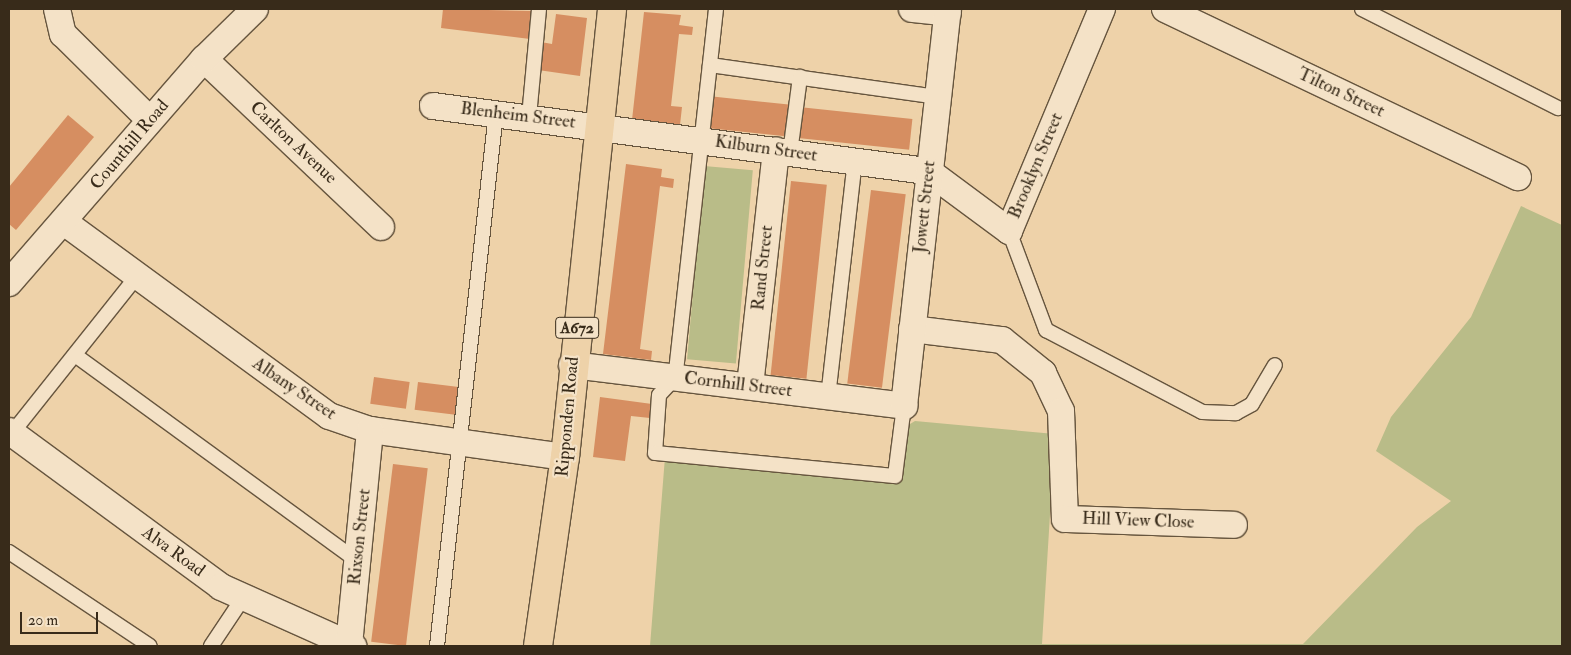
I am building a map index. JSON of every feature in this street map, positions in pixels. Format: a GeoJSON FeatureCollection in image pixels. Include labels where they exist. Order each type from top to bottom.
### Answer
{"type":"FeatureCollection","features":[{"type":"Feature","properties":{"kind":"main road","name":"Ripponden Road"},"geometry":{"type":"LineString","coordinates":[[538,646],[565,457],[572,365],[603,127],[612,9]]}},
{"type":"Feature","properties":{"kind":"street"},"geometry":{"type":"LineString","coordinates":[[57,9],[63,34],[150,120]]}},
{"type":"Feature","properties":{"kind":"street","name":"Counthill Road"},"geometry":{"type":"LineString","coordinates":[[9,283],[64,222],[150,120],[204,60],[255,9]]}},
{"type":"Feature","properties":{"kind":"street"},"geometry":{"type":"LineString","coordinates":[[912,9],[948,11]]}},
{"type":"Feature","properties":{"kind":"street","name":"Brooklyn Street"},"geometry":{"type":"LineString","coordinates":[[928,171],[1009,231],[1102,9]]}},
{"type":"Feature","properties":{"kind":"street","name":"Tilton Street"},"geometry":{"type":"LineString","coordinates":[[1164,9],[1518,177]]}},
{"type":"Feature","properties":{"kind":"street","name":"Jowett Street"},"geometry":{"type":"LineString","coordinates":[[904,406],[928,171],[948,11]]}},
{"type":"Feature","properties":{"kind":"street","name":"Carlton Avenue"},"geometry":{"type":"LineString","coordinates":[[204,60],[381,227]]}},
{"type":"Feature","properties":{"kind":"street","name":"Blenheim Street"},"geometry":{"type":"LineString","coordinates":[[432,106],[603,127]]}},
{"type":"Feature","properties":{"kind":"street","name":"Kilburn Street"},"geometry":{"type":"LineString","coordinates":[[603,127],[928,171]]}},
{"type":"Feature","properties":{"kind":"street","name":"Rand Street"},"geometry":{"type":"LineString","coordinates":[[750,386],[783,152]]}},
{"type":"Feature","properties":{"kind":"street","name":"Albany Street"},"geometry":{"type":"LineString","coordinates":[[64,222],[329,416],[370,430],[565,457]]}},
{"type":"Feature","properties":{"kind":"street","name":"Hill View Close"},"geometry":{"type":"LineString","coordinates":[[912,329],[1002,340],[1044,373],[1061,411],[1065,519],[1234,525]]}},
{"type":"Feature","properties":{"kind":"street","name":"Cornhill Street"},"geometry":{"type":"LineString","coordinates":[[572,365],[904,406]]}},
{"type":"Feature","properties":{"kind":"street","name":"Rixson Street"},"geometry":{"type":"LineString","coordinates":[[351,645],[370,430]]}},
{"type":"Feature","properties":{"kind":"street","name":"Alva Road"},"geometry":{"type":"LineString","coordinates":[[10,434],[220,587],[351,645]]}},
{"type":"Feature","properties":{"kind":"lane"},"geometry":{"type":"LineString","coordinates":[[529,117],[539,9]]}},
{"type":"Feature","properties":{"kind":"lane"},"geometry":{"type":"LineString","coordinates":[[716,9],[675,378],[659,395],[655,453],[895,476],[904,406]]}},
{"type":"Feature","properties":{"kind":"lane"},"geometry":{"type":"LineString","coordinates":[[1362,9],[1558,108]]}},
{"type":"Feature","properties":{"kind":"lane"},"geometry":{"type":"LineString","coordinates":[[710,65],[937,97]]}},
{"type":"Feature","properties":{"kind":"lane"},"geometry":{"type":"LineString","coordinates":[[783,152],[800,78]]}},
{"type":"Feature","properties":{"kind":"lane"},"geometry":{"type":"LineString","coordinates":[[437,646],[463,443],[496,114]]}},
{"type":"Feature","properties":{"kind":"lane"},"geometry":{"type":"LineString","coordinates":[[828,396],[855,161]]}},
{"type":"Feature","properties":{"kind":"lane"},"geometry":{"type":"LineString","coordinates":[[1009,231],[1046,330],[1202,412],[1236,413],[1252,404],[1275,365]]}},
{"type":"Feature","properties":{"kind":"lane"},"geometry":{"type":"LineString","coordinates":[[10,434],[137,276]]}},
{"type":"Feature","properties":{"kind":"lane"},"geometry":{"type":"LineString","coordinates":[[75,355],[358,561]]}},
{"type":"Feature","properties":{"kind":"lane"},"geometry":{"type":"LineString","coordinates":[[9,552],[150,646]]}},
{"type":"Feature","properties":{"kind":"lane"},"geometry":{"type":"LineString","coordinates":[[211,646],[243,598]]}},
{"type":"Feature","properties":{"kind":"green space"},"geometry":{"type":"Polygon","coordinates":[[[704,166],[753,170],[736,364],[687,359],[704,166]]]}},
{"type":"Feature","properties":{"kind":"green space"},"geometry":{"type":"Polygon","coordinates":[[[1521,206],[1562,225],[1562,646],[650,646],[665,457],[898,482],[905,427],[915,421],[1055,434],[1042,644],[1303,644],[1417,527],[1451,501],[1376,451],[1391,417],[1471,317],[1521,206]]]}},
{"type":"Feature","properties":{"kind":"building"},"geometry":{"type":"Polygon","coordinates":[[[443,9],[533,11],[530,39],[441,28],[443,9]]]}},
{"type":"Feature","properties":{"kind":"building"},"geometry":{"type":"Polygon","coordinates":[[[644,12],[681,15],[679,25],[693,27],[692,35],[679,34],[671,106],[682,107],[680,125],[632,120],[644,12]]]}},
{"type":"Feature","properties":{"kind":"building"},"geometry":{"type":"Polygon","coordinates":[[[556,14],[587,18],[580,76],[538,70],[541,42],[552,44],[556,14]]]}},
{"type":"Feature","properties":{"kind":"building"},"geometry":{"type":"Polygon","coordinates":[[[708,96],[789,104],[785,136],[705,128],[708,96]]]}},
{"type":"Feature","properties":{"kind":"building"},"geometry":{"type":"Polygon","coordinates":[[[799,107],[912,119],[909,150],[796,138],[799,107]]]}},
{"type":"Feature","properties":{"kind":"building"},"geometry":{"type":"Polygon","coordinates":[[[68,115],[94,137],[16,230],[9,224],[9,187],[68,115]]]}},
{"type":"Feature","properties":{"kind":"building"},"geometry":{"type":"Polygon","coordinates":[[[626,164],[662,169],[661,177],[674,179],[673,188],[660,186],[640,349],[652,351],[651,360],[603,354],[626,164]]]}},
{"type":"Feature","properties":{"kind":"building"},"geometry":{"type":"Polygon","coordinates":[[[791,181],[827,185],[806,379],[771,375],[791,181]]]}},
{"type":"Feature","properties":{"kind":"building"},"geometry":{"type":"Polygon","coordinates":[[[871,190],[906,194],[882,388],[847,384],[871,190]]]}},
{"type":"Feature","properties":{"kind":"building"},"geometry":{"type":"Polygon","coordinates":[[[374,377],[410,382],[406,409],[370,404],[374,377]]]}},
{"type":"Feature","properties":{"kind":"building"},"geometry":{"type":"Polygon","coordinates":[[[418,382],[459,387],[455,415],[415,410],[418,382]]]}},
{"type":"Feature","properties":{"kind":"building"},"geometry":{"type":"Polygon","coordinates":[[[600,397],[652,404],[650,418],[631,416],[625,461],[593,457],[600,397]]]}},
{"type":"Feature","properties":{"kind":"building"},"geometry":{"type":"Polygon","coordinates":[[[393,464],[428,468],[406,646],[371,642],[393,464]]]}}]}
